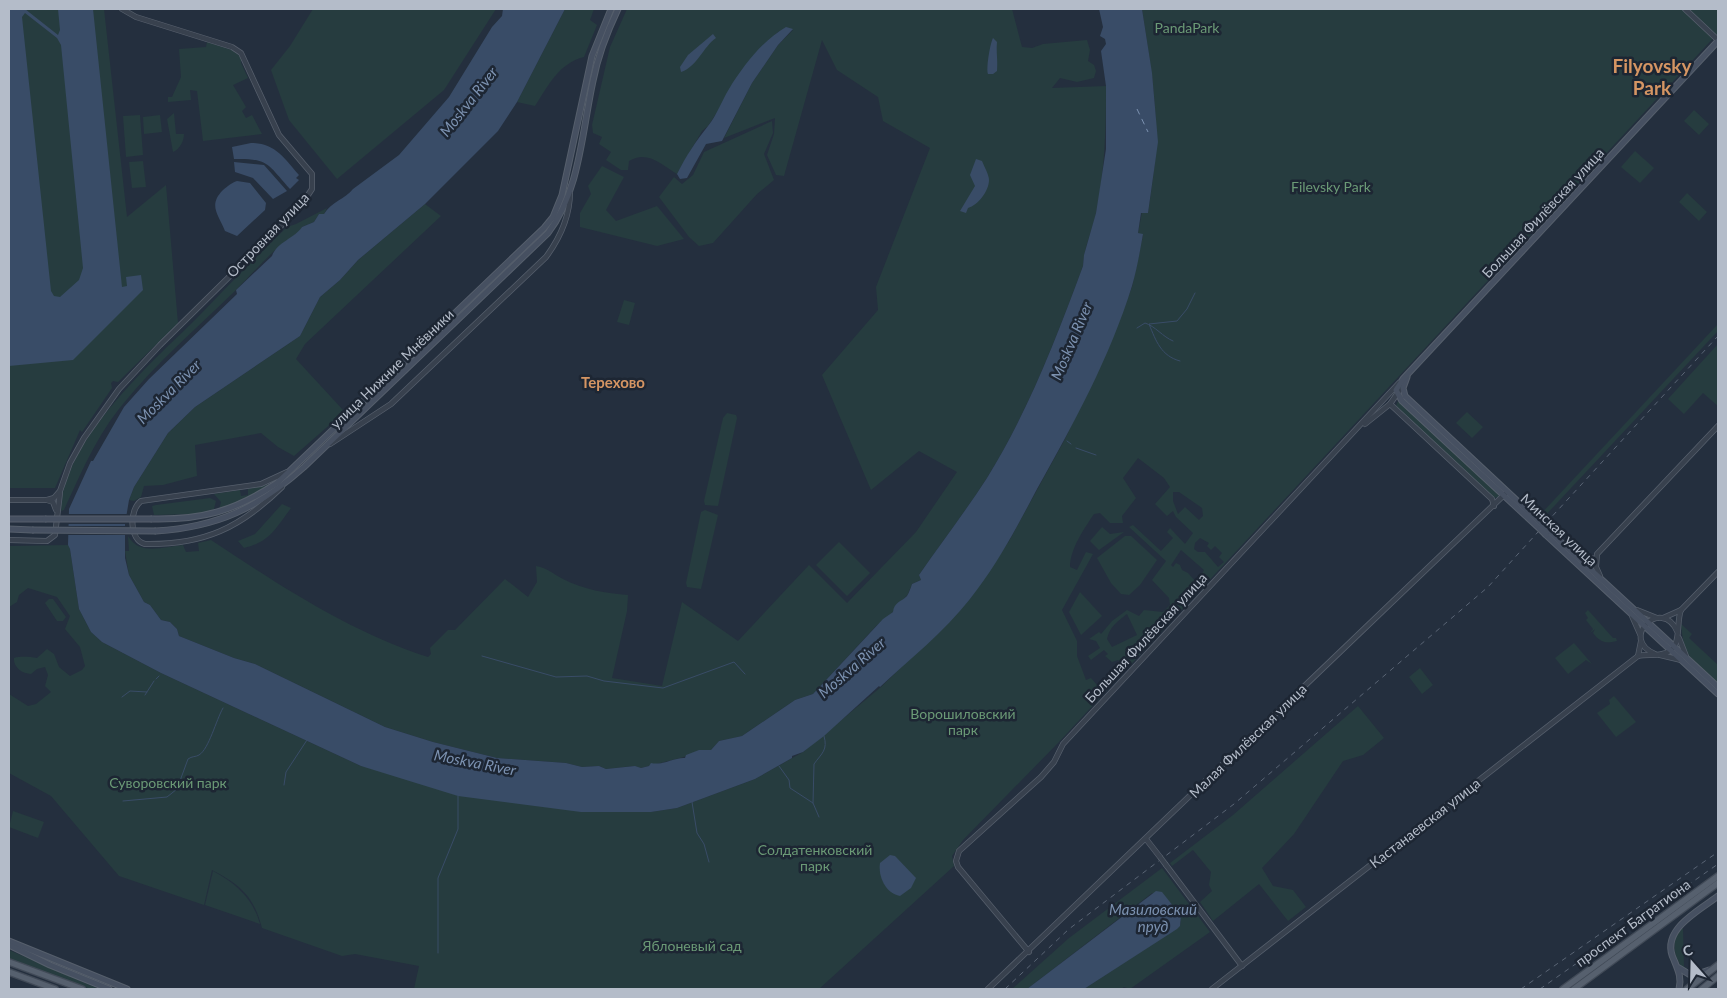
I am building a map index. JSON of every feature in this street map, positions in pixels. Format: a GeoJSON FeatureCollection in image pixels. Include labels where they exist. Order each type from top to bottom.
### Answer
{"type":"FeatureCollection","features":[{"type":"Feature","properties":{"kind":"main road","name":"улица Нижние Мнёвники"},"geometry":{"type":"LineString","coordinates":[[9,519],[195,518],[230,509],[259,495],[296,466],[534,239],[553,216],[564,189],[592,56],[611,9]]}},
{"type":"Feature","properties":{"kind":"main road","name":"улица Нижние Мнёвники"},"geometry":{"type":"LineString","coordinates":[[9,529],[156,530],[190,527],[230,516],[261,501],[285,484],[538,245],[562,213],[570,188],[598,59],[618,9]]}},
{"type":"Feature","properties":{"kind":"main road","name":"Большая Филёвская улица"},"geometry":{"type":"LineString","coordinates":[[1403,382],[1410,372],[1718,40]]}},
{"type":"Feature","properties":{"kind":"main road"},"geometry":{"type":"LineString","coordinates":[[1397,394],[1403,382]]}},
{"type":"Feature","properties":{"kind":"main road"},"geometry":{"type":"LineString","coordinates":[[1403,382],[1403,399]]}},
{"type":"Feature","properties":{"kind":"main road","name":"Минская улица"},"geometry":{"type":"LineString","coordinates":[[1397,394],[1630,608]]}},
{"type":"Feature","properties":{"kind":"main road","name":"Минская улица"},"geometry":{"type":"LineString","coordinates":[[1548,533],[1578,556],[1718,694]]}},
{"type":"Feature","properties":{"kind":"main road","name":"Минская улица"},"geometry":{"type":"LineString","coordinates":[[1686,661],[1718,686]]}},
{"type":"Feature","properties":{"kind":"main road","name":"проспект Багратиона"},"geometry":{"type":"LineString","coordinates":[[1563,989],[1718,876]]}},
{"type":"Feature","properties":{"kind":"main road","name":"проспект Багратиона"},"geometry":{"type":"LineString","coordinates":[[1574,989],[1718,883]]}},
{"type":"Feature","properties":{"kind":"main road"},"geometry":{"type":"LineString","coordinates":[[1679,989],[1681,983],[1678,968],[1671,952],[1674,933],[1684,922],[1718,896]]}},
{"type":"Feature","properties":{"kind":"main road"},"geometry":{"type":"LineString","coordinates":[[9,941],[127,989]]}},
{"type":"Feature","properties":{"kind":"main road"},"geometry":{"type":"LineString","coordinates":[[9,945],[50,965],[109,989]]}},
{"type":"Feature","properties":{"kind":"main road"},"geometry":{"type":"LineString","coordinates":[[9,962],[82,989]]}},
{"type":"Feature","properties":{"kind":"main road"},"geometry":{"type":"LineString","coordinates":[[1678,968],[1692,976],[1716,966]]}},
{"type":"Feature","properties":{"kind":"main road"},"geometry":{"type":"LineString","coordinates":[[1687,989],[1716,966]]}},
{"type":"Feature","properties":{"kind":"main road"},"geometry":{"type":"LineString","coordinates":[[9,972],[55,989]]}},
{"type":"Feature","properties":{"kind":"main road"},"geometry":{"type":"LineString","coordinates":[[1702,989],[1718,976]]}},
{"type":"Feature","properties":{"kind":"street","name":"Островная улица"},"geometry":{"type":"LineString","coordinates":[[9,540],[52,539],[55,536],[60,491],[80,444],[119,389],[307,200],[313,185],[312,174],[280,135],[241,53],[232,47],[136,17],[122,9]]}},
{"type":"Feature","properties":{"kind":"street"},"geometry":{"type":"LineString","coordinates":[[1685,9],[1718,40]]}},
{"type":"Feature","properties":{"kind":"street"},"geometry":{"type":"LineString","coordinates":[[324,448],[391,404],[546,257],[561,231],[570,202],[570,188]]}},
{"type":"Feature","properties":{"kind":"street","name":"Большая Филёвская улица"},"geometry":{"type":"LineString","coordinates":[[1029,952],[958,867],[956,861],[960,850],[1050,768],[1063,744],[1383,400],[1403,382]]}},
{"type":"Feature","properties":{"kind":"street","name":"Большая Филёвская улица"},"geometry":{"type":"LineString","coordinates":[[1383,400],[1397,394]]}},
{"type":"Feature","properties":{"kind":"street","name":"Большая Филёвская улица"},"geometry":{"type":"LineString","coordinates":[[1356,431],[1391,402],[1397,394]]}},
{"type":"Feature","properties":{"kind":"street"},"geometry":{"type":"LineString","coordinates":[[1391,402],[1403,399]]}},
{"type":"Feature","properties":{"kind":"street"},"geometry":{"type":"LineString","coordinates":[[1391,402],[1492,499],[1493,507]]}},
{"type":"Feature","properties":{"kind":"street"},"geometry":{"type":"LineString","coordinates":[[1601,578],[1596,567],[1597,554],[1718,426]]}},
{"type":"Feature","properties":{"kind":"street"},"geometry":{"type":"LineString","coordinates":[[285,484],[247,518],[214,535],[183,542],[154,545],[142,544],[134,535],[134,511],[138,504],[145,500],[260,484],[296,466]]}},
{"type":"Feature","properties":{"kind":"street"},"geometry":{"type":"LineString","coordinates":[[47,500],[60,491]]}},
{"type":"Feature","properties":{"kind":"street","name":"Малая Филёвская улица"},"geometry":{"type":"LineString","coordinates":[[988,989],[1029,952],[1506,493]]}},
{"type":"Feature","properties":{"kind":"street"},"geometry":{"type":"LineString","coordinates":[[9,500],[47,500],[53,502],[56,514]]}},
{"type":"Feature","properties":{"kind":"street"},"geometry":{"type":"LineString","coordinates":[[1578,556],[1596,559]]}},
{"type":"Feature","properties":{"kind":"street"},"geometry":{"type":"LineString","coordinates":[[1630,608],[1660,618],[1673,625],[1678,633],[1686,661],[1657,655],[1638,656],[1645,623],[1660,618],[1682,610],[1718,572]]}},
{"type":"Feature","properties":{"kind":"street"},"geometry":{"type":"LineString","coordinates":[[1630,608],[1647,650],[1657,655],[1673,649],[1682,610]]}},
{"type":"Feature","properties":{"kind":"street","name":"Кастанаевская улица"},"geometry":{"type":"LineString","coordinates":[[1212,989],[1638,656]]}},
{"type":"Feature","properties":{"kind":"street"},"geometry":{"type":"LineString","coordinates":[[1146,839],[1242,966]]}},
{"type":"Feature","properties":{"kind":"green space"},"geometry":{"type":"Polygon","coordinates":[[[9,9],[104,9],[127,217],[166,185],[178,323],[118,382],[113,381],[111,383],[112,388],[82,432],[80,430],[55,488],[9,488],[9,9]]]}},
{"type":"Feature","properties":{"kind":"green space"},"geometry":{"type":"Polygon","coordinates":[[[313,9],[496,9],[444,90],[337,179],[289,120],[271,70],[290,46],[313,9]]]}},
{"type":"Feature","properties":{"kind":"green space"},"geometry":{"type":"Polygon","coordinates":[[[565,9],[594,9],[590,20],[597,25],[584,57],[568,64],[555,76],[535,106],[517,102],[565,9]]]}},
{"type":"Feature","properties":{"kind":"green space"},"geometry":{"type":"Polygon","coordinates":[[[627,9],[1012,9],[1022,47],[1032,48],[1043,44],[1087,40],[1090,50],[1088,61],[1094,65],[1096,71],[1094,78],[1077,82],[1060,78],[1052,88],[1106,86],[1103,166],[1096,213],[1086,246],[1083,266],[1052,348],[1016,427],[987,478],[919,575],[921,580],[912,584],[908,594],[893,612],[876,626],[813,694],[795,700],[742,736],[719,741],[711,750],[641,768],[634,766],[606,769],[599,766],[582,767],[566,763],[497,758],[433,742],[385,727],[255,664],[234,658],[179,636],[177,629],[170,622],[161,620],[150,605],[144,602],[129,575],[125,551],[129,551],[128,536],[133,542],[145,548],[152,549],[183,545],[186,552],[199,551],[198,543],[211,540],[289,590],[343,621],[399,647],[428,657],[431,654],[430,648],[448,630],[455,630],[505,579],[528,597],[537,582],[536,566],[540,567],[579,586],[603,592],[628,595],[627,611],[612,678],[662,686],[682,602],[738,641],[809,565],[847,603],[916,532],[957,472],[919,451],[871,490],[822,375],[878,310],[876,287],[930,148],[883,121],[878,97],[837,70],[822,40],[784,176],[776,175],[767,155],[774,134],[775,118],[724,138],[752,83],[778,45],[793,30],[778,32],[752,59],[708,126],[702,131],[677,174],[654,160],[642,157],[629,161],[628,170],[621,170],[606,160],[611,152],[599,144],[602,137],[593,133],[592,125],[610,47],[627,9]]]}},
{"type":"Feature","properties":{"kind":"green space"},"geometry":{"type":"Polygon","coordinates":[[[1142,9],[1718,9],[1718,33],[1058,743],[963,840],[952,856],[954,866],[819,989],[414,989],[419,966],[355,954],[342,956],[262,928],[255,908],[245,893],[231,881],[212,870],[204,905],[119,876],[51,796],[9,773],[9,694],[28,706],[36,704],[51,692],[45,686],[48,675],[45,667],[37,669],[31,674],[24,673],[15,664],[14,658],[37,658],[47,649],[54,654],[59,667],[70,676],[82,670],[85,666],[80,647],[65,629],[70,616],[57,597],[28,588],[19,595],[17,602],[9,607],[9,546],[68,545],[79,609],[91,632],[102,642],[161,673],[361,766],[651,812],[677,808],[755,779],[803,752],[881,687],[969,600],[1009,541],[1065,439],[1114,333],[1132,287],[1143,235],[1138,233],[1142,212],[1148,213],[1155,160],[1156,128],[1153,83],[1142,9]],[[1138,458],[1123,478],[1136,498],[1122,516],[1123,523],[1110,523],[1100,513],[1094,514],[1090,520],[1072,553],[1070,567],[1077,570],[1086,552],[1093,554],[1062,610],[1077,641],[1077,656],[1086,680],[1091,678],[1103,692],[1125,668],[1118,660],[1112,662],[1105,656],[1108,654],[1104,650],[1091,660],[1088,656],[1100,648],[1096,641],[1089,639],[1099,632],[1101,634],[1112,621],[1127,610],[1139,616],[1144,610],[1163,612],[1170,605],[1169,598],[1152,580],[1166,561],[1129,527],[1133,525],[1161,551],[1173,538],[1167,532],[1170,528],[1185,544],[1193,533],[1176,517],[1173,511],[1167,516],[1155,504],[1170,487],[1164,478],[1138,458]],[[1173,492],[1173,501],[1178,514],[1185,507],[1199,520],[1203,516],[1202,508],[1179,492],[1173,492]],[[1200,538],[1195,543],[1194,549],[1198,552],[1205,552],[1218,567],[1224,562],[1219,557],[1222,553],[1215,546],[1211,550],[1207,546],[1209,543],[1200,538]],[[1181,550],[1171,565],[1173,567],[1176,563],[1180,565],[1182,570],[1188,573],[1196,582],[1194,586],[1198,588],[1203,583],[1200,578],[1204,570],[1181,550]],[[1127,614],[1112,627],[1108,635],[1107,639],[1112,647],[1137,635],[1127,614]]]}},
{"type":"Feature","properties":{"kind":"green space"},"geometry":{"type":"Polygon","coordinates":[[[207,42],[232,50],[241,57],[241,63],[248,78],[233,85],[246,107],[242,111],[246,118],[252,115],[262,134],[203,141],[197,91],[190,90],[191,100],[168,102],[168,97],[172,97],[181,77],[179,49],[206,47],[207,42]]]}},
{"type":"Feature","properties":{"kind":"green space"},"geometry":{"type":"Polygon","coordinates":[[[1694,110],[1709,124],[1699,135],[1684,121],[1694,110]]]}},
{"type":"Feature","properties":{"kind":"green space"},"geometry":{"type":"Polygon","coordinates":[[[174,113],[176,134],[184,134],[178,149],[173,152],[167,119],[174,113]]]}},
{"type":"Feature","properties":{"kind":"green space"},"geometry":{"type":"Polygon","coordinates":[[[140,115],[143,155],[126,157],[123,116],[140,115]]]}},
{"type":"Feature","properties":{"kind":"green space"},"geometry":{"type":"Polygon","coordinates":[[[160,115],[162,132],[144,134],[143,117],[160,115]]]}},
{"type":"Feature","properties":{"kind":"green space"},"geometry":{"type":"Polygon","coordinates":[[[772,121],[773,133],[764,154],[774,180],[757,194],[713,243],[699,246],[689,237],[659,197],[674,177],[682,184],[693,175],[704,152],[772,121]]]}},
{"type":"Feature","properties":{"kind":"green space"},"geometry":{"type":"Polygon","coordinates":[[[1635,151],[1654,168],[1640,183],[1621,167],[1635,151]]]}},
{"type":"Feature","properties":{"kind":"green space"},"geometry":{"type":"Polygon","coordinates":[[[143,161],[146,187],[132,188],[129,162],[143,161]]]}},
{"type":"Feature","properties":{"kind":"green space"},"geometry":{"type":"Polygon","coordinates":[[[602,166],[624,177],[606,210],[616,221],[657,206],[684,239],[657,246],[580,227],[580,213],[591,194],[588,186],[602,166]]]}},
{"type":"Feature","properties":{"kind":"green space"},"geometry":{"type":"Polygon","coordinates":[[[1687,193],[1707,212],[1699,221],[1679,202],[1687,193]]]}},
{"type":"Feature","properties":{"kind":"green space"},"geometry":{"type":"Polygon","coordinates":[[[425,204],[441,216],[305,344],[296,359],[343,410],[334,421],[294,456],[278,447],[261,433],[195,445],[197,476],[163,485],[144,486],[141,497],[134,501],[129,500],[134,487],[168,433],[195,407],[300,336],[320,297],[340,280],[358,260],[425,204]]]}},
{"type":"Feature","properties":{"kind":"green space"},"geometry":{"type":"Polygon","coordinates":[[[327,208],[324,214],[319,214],[314,222],[302,227],[299,233],[274,251],[136,389],[105,428],[64,510],[61,511],[65,485],[76,458],[92,432],[133,381],[287,227],[327,208]]]}},
{"type":"Feature","properties":{"kind":"green space"},"geometry":{"type":"Polygon","coordinates":[[[624,300],[635,303],[629,325],[617,322],[624,300]]]}},
{"type":"Feature","properties":{"kind":"green space"},"geometry":{"type":"Polygon","coordinates":[[[1718,324],[1718,331],[1542,519],[1540,515],[1718,324]]]}},
{"type":"Feature","properties":{"kind":"green space"},"geometry":{"type":"Polygon","coordinates":[[[1718,344],[1718,406],[1703,393],[1684,414],[1668,399],[1718,344]]]}},
{"type":"Feature","properties":{"kind":"green space"},"geometry":{"type":"Polygon","coordinates":[[[1398,401],[1499,493],[1498,497],[1493,498],[1396,406],[1398,401]]]}},
{"type":"Feature","properties":{"kind":"green space"},"geometry":{"type":"Polygon","coordinates":[[[1467,412],[1483,427],[1472,438],[1456,423],[1467,412]]]}},
{"type":"Feature","properties":{"kind":"green space"},"geometry":{"type":"Polygon","coordinates":[[[727,413],[736,415],[737,418],[718,506],[705,505],[704,501],[723,418],[727,413]]]}},
{"type":"Feature","properties":{"kind":"green space"},"geometry":{"type":"Polygon","coordinates":[[[270,484],[250,496],[219,510],[221,502],[214,494],[240,490],[241,496],[248,495],[248,489],[270,484]]]}},
{"type":"Feature","properties":{"kind":"green space"},"geometry":{"type":"Polygon","coordinates":[[[210,498],[216,501],[214,509],[197,514],[154,515],[152,506],[156,505],[210,498]]]}},
{"type":"Feature","properties":{"kind":"green space"},"geometry":{"type":"Polygon","coordinates":[[[282,504],[291,508],[272,533],[260,542],[244,548],[238,541],[255,534],[282,504]]]}},
{"type":"Feature","properties":{"kind":"green space"},"geometry":{"type":"Polygon","coordinates":[[[705,510],[718,515],[701,589],[687,587],[686,583],[701,512],[705,510]]]}},
{"type":"Feature","properties":{"kind":"green space"},"geometry":{"type":"Polygon","coordinates":[[[1102,527],[1110,534],[1124,532],[1099,550],[1090,541],[1102,527]]]}},
{"type":"Feature","properties":{"kind":"green space"},"geometry":{"type":"Polygon","coordinates":[[[1125,536],[1131,536],[1157,560],[1140,585],[1129,595],[1121,594],[1111,583],[1097,558],[1125,536]]]}},
{"type":"Feature","properties":{"kind":"green space"},"geometry":{"type":"Polygon","coordinates":[[[839,542],[870,573],[847,596],[816,565],[839,542]]]}},
{"type":"Feature","properties":{"kind":"green space"},"geometry":{"type":"Polygon","coordinates":[[[1080,592],[1102,616],[1081,635],[1069,612],[1080,592]]]}},
{"type":"Feature","properties":{"kind":"green space"},"geometry":{"type":"Polygon","coordinates":[[[49,599],[53,599],[66,617],[63,621],[57,621],[45,603],[49,599]]]}},
{"type":"Feature","properties":{"kind":"green space"},"geometry":{"type":"Polygon","coordinates":[[[1588,610],[1617,641],[1606,642],[1601,640],[1593,633],[1595,629],[1590,633],[1593,629],[1586,620],[1588,618],[1585,613],[1588,610]]]}},
{"type":"Feature","properties":{"kind":"green space"},"geometry":{"type":"Polygon","coordinates":[[[1681,624],[1692,634],[1689,638],[1718,665],[1718,683],[1696,664],[1687,652],[1682,636],[1681,624]]]}},
{"type":"Feature","properties":{"kind":"green space"},"geometry":{"type":"Polygon","coordinates":[[[1574,643],[1592,664],[1586,660],[1568,674],[1555,658],[1574,643]]]}},
{"type":"Feature","properties":{"kind":"green space"},"geometry":{"type":"Polygon","coordinates":[[[1420,668],[1433,685],[1422,694],[1409,677],[1420,668]]]}},
{"type":"Feature","properties":{"kind":"green space"},"geometry":{"type":"Polygon","coordinates":[[[1614,696],[1636,722],[1616,737],[1597,713],[1610,704],[1609,700],[1614,696]]]}},
{"type":"Feature","properties":{"kind":"green space"},"geometry":{"type":"Polygon","coordinates":[[[1358,706],[1384,738],[1363,755],[1343,761],[1294,834],[1262,868],[1273,886],[1293,890],[1306,907],[1288,921],[1259,884],[1213,921],[1200,902],[1212,891],[1209,885],[1211,872],[1193,850],[1172,866],[1170,863],[1233,815],[1358,706]]]}},
{"type":"Feature","properties":{"kind":"green space"},"geometry":{"type":"Polygon","coordinates":[[[13,811],[44,822],[38,838],[9,827],[13,811]]]}},
{"type":"Feature","properties":{"kind":"green space"},"geometry":{"type":"Polygon","coordinates":[[[1162,868],[1210,932],[1130,989],[1124,987],[1121,989],[1084,989],[1180,926],[1181,920],[1177,909],[1152,893],[1027,989],[1012,989],[1069,938],[1162,868]]]}},
{"type":"Feature","properties":{"kind":"green space"},"geometry":{"type":"Polygon","coordinates":[[[213,871],[236,886],[248,899],[260,924],[205,905],[213,871]]]}},
{"type":"Feature","properties":{"kind":"green space"},"geometry":{"type":"Polygon","coordinates":[[[1683,928],[1684,967],[1687,968],[1687,972],[1676,957],[1675,950],[1676,938],[1683,928]]]}},
{"type":"Feature","properties":{"kind":"green space"},"geometry":{"type":"Polygon","coordinates":[[[9,950],[99,989],[90,989],[9,959],[9,950]]]}},
{"type":"Feature","properties":{"kind":"water"},"geometry":{"type":"Polygon","coordinates":[[[9,9],[25,9],[58,35],[60,30],[58,9],[93,9],[122,287],[127,286],[126,277],[141,275],[143,290],[73,360],[9,366],[9,9]],[[25,13],[22,17],[51,291],[54,296],[60,297],[79,280],[83,268],[61,45],[57,38],[25,13]]]}},
{"type":"Feature","properties":{"kind":"water","name":"Moskva River"},"geometry":{"type":"Polygon","coordinates":[[[503,9],[565,9],[517,102],[498,131],[425,204],[358,260],[340,280],[320,297],[300,336],[195,407],[168,433],[134,487],[129,500],[125,524],[125,558],[129,575],[144,602],[150,605],[161,620],[170,622],[177,629],[179,636],[234,658],[255,664],[385,727],[433,742],[497,758],[566,763],[582,767],[599,766],[606,769],[635,766],[641,768],[649,766],[651,763],[655,764],[685,758],[686,755],[699,750],[711,750],[719,741],[742,736],[795,700],[813,694],[883,619],[893,612],[896,604],[907,596],[912,584],[921,580],[919,575],[987,478],[1016,427],[1052,348],[1083,266],[1084,255],[1096,213],[1106,149],[1106,86],[1101,51],[1106,44],[1105,39],[1100,36],[1103,27],[1099,9],[1142,9],[1152,73],[1158,142],[1148,213],[1141,213],[1138,233],[1143,234],[1134,280],[1113,339],[1090,390],[1006,546],[980,586],[949,623],[915,656],[824,736],[803,752],[792,756],[792,758],[755,779],[677,808],[651,812],[581,812],[458,796],[361,766],[161,673],[102,642],[91,632],[79,609],[68,545],[69,509],[91,461],[93,461],[124,407],[149,379],[237,294],[236,290],[272,256],[278,247],[302,227],[314,222],[319,214],[324,214],[334,203],[399,155],[449,97],[492,27],[502,16],[503,9]]]}},
{"type":"Feature","properties":{"kind":"water"},"geometry":{"type":"Polygon","coordinates":[[[786,27],[793,29],[778,45],[752,83],[722,141],[706,144],[687,178],[680,179],[677,174],[684,161],[714,117],[726,93],[741,71],[769,39],[786,27]]]}},
{"type":"Feature","properties":{"kind":"water"},"geometry":{"type":"Polygon","coordinates":[[[713,34],[716,38],[691,66],[681,72],[680,67],[688,55],[713,34]]]}},
{"type":"Feature","properties":{"kind":"water"},"geometry":{"type":"Polygon","coordinates":[[[993,38],[997,42],[997,71],[993,74],[988,74],[989,56],[993,38]]]}},
{"type":"Feature","properties":{"kind":"water"},"geometry":{"type":"Polygon","coordinates":[[[251,143],[267,146],[284,157],[299,175],[296,178],[299,180],[290,189],[267,165],[254,160],[234,159],[232,147],[251,143]]]}},
{"type":"Feature","properties":{"kind":"water"},"geometry":{"type":"Polygon","coordinates":[[[976,159],[982,161],[989,184],[982,197],[976,204],[968,208],[966,213],[960,211],[975,186],[970,175],[976,159]]]}},
{"type":"Feature","properties":{"kind":"water"},"geometry":{"type":"Polygon","coordinates":[[[234,162],[264,165],[287,191],[273,199],[253,178],[235,172],[234,162]]]}},
{"type":"Feature","properties":{"kind":"water"},"geometry":{"type":"Polygon","coordinates":[[[237,181],[250,183],[266,203],[265,210],[237,236],[225,231],[217,215],[215,205],[218,195],[237,181]]]}},
{"type":"Feature","properties":{"kind":"water"},"geometry":{"type":"Polygon","coordinates":[[[890,855],[895,856],[916,878],[911,888],[900,896],[890,891],[881,878],[880,863],[890,855]]]}},
{"type":"Feature","properties":{"kind":"water","name":"Мазиловский пруд"},"geometry":{"type":"Polygon","coordinates":[[[1156,891],[1162,892],[1181,916],[1180,926],[1177,929],[1084,989],[1027,989],[1156,891]]]}},
{"type":"Feature","properties":{"kind":"pier"},"geometry":{"type":"Polygon","coordinates":[[[65,514],[129,514],[127,524],[65,524],[65,514]]]}},
{"type":"Feature","properties":{"kind":"pier"},"geometry":{"type":"Polygon","coordinates":[[[65,526],[127,526],[127,535],[65,535],[65,526]]]}},
{"type":"Feature","properties":{"kind":"waterway"},"geometry":{"type":"LineString","coordinates":[[1180,361],[1168,356],[1164,352],[1149,324],[1177,321],[1187,309],[1195,293]]}},
{"type":"Feature","properties":{"kind":"waterway"},"geometry":{"type":"LineString","coordinates":[[1137,328],[1145,323],[1173,341]]}},
{"type":"Feature","properties":{"kind":"waterway"},"geometry":{"type":"LineString","coordinates":[[1067,441],[1071,444]]}},
{"type":"Feature","properties":{"kind":"waterway"},"geometry":{"type":"LineString","coordinates":[[1076,448],[1096,455]]}},
{"type":"Feature","properties":{"kind":"waterway"},"geometry":{"type":"LineString","coordinates":[[482,656],[556,677],[587,676],[604,681],[663,688],[734,662],[745,674]]}},
{"type":"Feature","properties":{"kind":"waterway"},"geometry":{"type":"LineString","coordinates":[[156,679],[159,676]]}},
{"type":"Feature","properties":{"kind":"waterway"},"geometry":{"type":"LineString","coordinates":[[145,695],[154,681]]}},
{"type":"Feature","properties":{"kind":"waterway"},"geometry":{"type":"LineString","coordinates":[[122,697],[130,691],[147,692]]}},
{"type":"Feature","properties":{"kind":"waterway"},"geometry":{"type":"LineString","coordinates":[[123,801],[167,797],[177,789],[188,759],[198,756],[203,752],[223,708]]}},
{"type":"Feature","properties":{"kind":"waterway"},"geometry":{"type":"LineString","coordinates":[[813,803],[814,764],[825,748],[824,736]]}},
{"type":"Feature","properties":{"kind":"waterway"},"geometry":{"type":"LineString","coordinates":[[284,785],[286,772],[307,740]]}},
{"type":"Feature","properties":{"kind":"waterway"},"geometry":{"type":"LineString","coordinates":[[779,766],[789,780],[790,788],[813,803],[819,817]]}},
{"type":"Feature","properties":{"kind":"waterway"},"geometry":{"type":"LineString","coordinates":[[438,953],[438,878],[458,829],[458,796]]}},
{"type":"Feature","properties":{"kind":"waterway"},"geometry":{"type":"LineString","coordinates":[[692,802],[697,833],[704,844],[709,862]]}},
{"type":"Feature","properties":{"kind":"ferry route"},"geometry":{"type":"LineString","coordinates":[[1137,109],[1148,132]]}},
{"type":"Feature","properties":{"kind":"railway"},"geometry":{"type":"LineString","coordinates":[[1546,523],[1718,336]]}},
{"type":"Feature","properties":{"kind":"railway"},"geometry":{"type":"LineString","coordinates":[[1005,989],[1069,929],[1234,804],[1488,587],[1538,532]]}},
{"type":"Feature","properties":{"kind":"railway"},"geometry":{"type":"LineString","coordinates":[[1521,989],[1718,852]]}},
{"type":"Feature","properties":{"kind":"railway"},"geometry":{"type":"LineString","coordinates":[[1540,989],[1718,864]]}},
{"type":"Feature","properties":{"kind":"district","name":"Filyovsky Park"},"geometry":{"type":"Point","coordinates":[1652,77]}},
{"type":"Feature","properties":{"kind":"district","name":"Терехово"},"geometry":{"type":"Point","coordinates":[613,383]}},
{"type":"Feature","properties":{"kind":"park label","name":"PandaPark"},"geometry":{"type":"Point","coordinates":[1187,28]}},
{"type":"Feature","properties":{"kind":"park label","name":"Filevsky Park"},"geometry":{"type":"Point","coordinates":[1331,187]}},
{"type":"Feature","properties":{"kind":"park label","name":"Ворошиловский парк"},"geometry":{"type":"Point","coordinates":[963,722]}},
{"type":"Feature","properties":{"kind":"park label","name":"Суворовский парк"},"geometry":{"type":"Point","coordinates":[168,783]}},
{"type":"Feature","properties":{"kind":"park label","name":"Солдатенковский парк"},"geometry":{"type":"Point","coordinates":[815,858]}},
{"type":"Feature","properties":{"kind":"park label","name":"Яблоневый сад"},"geometry":{"type":"Point","coordinates":[692,946]}}]}
